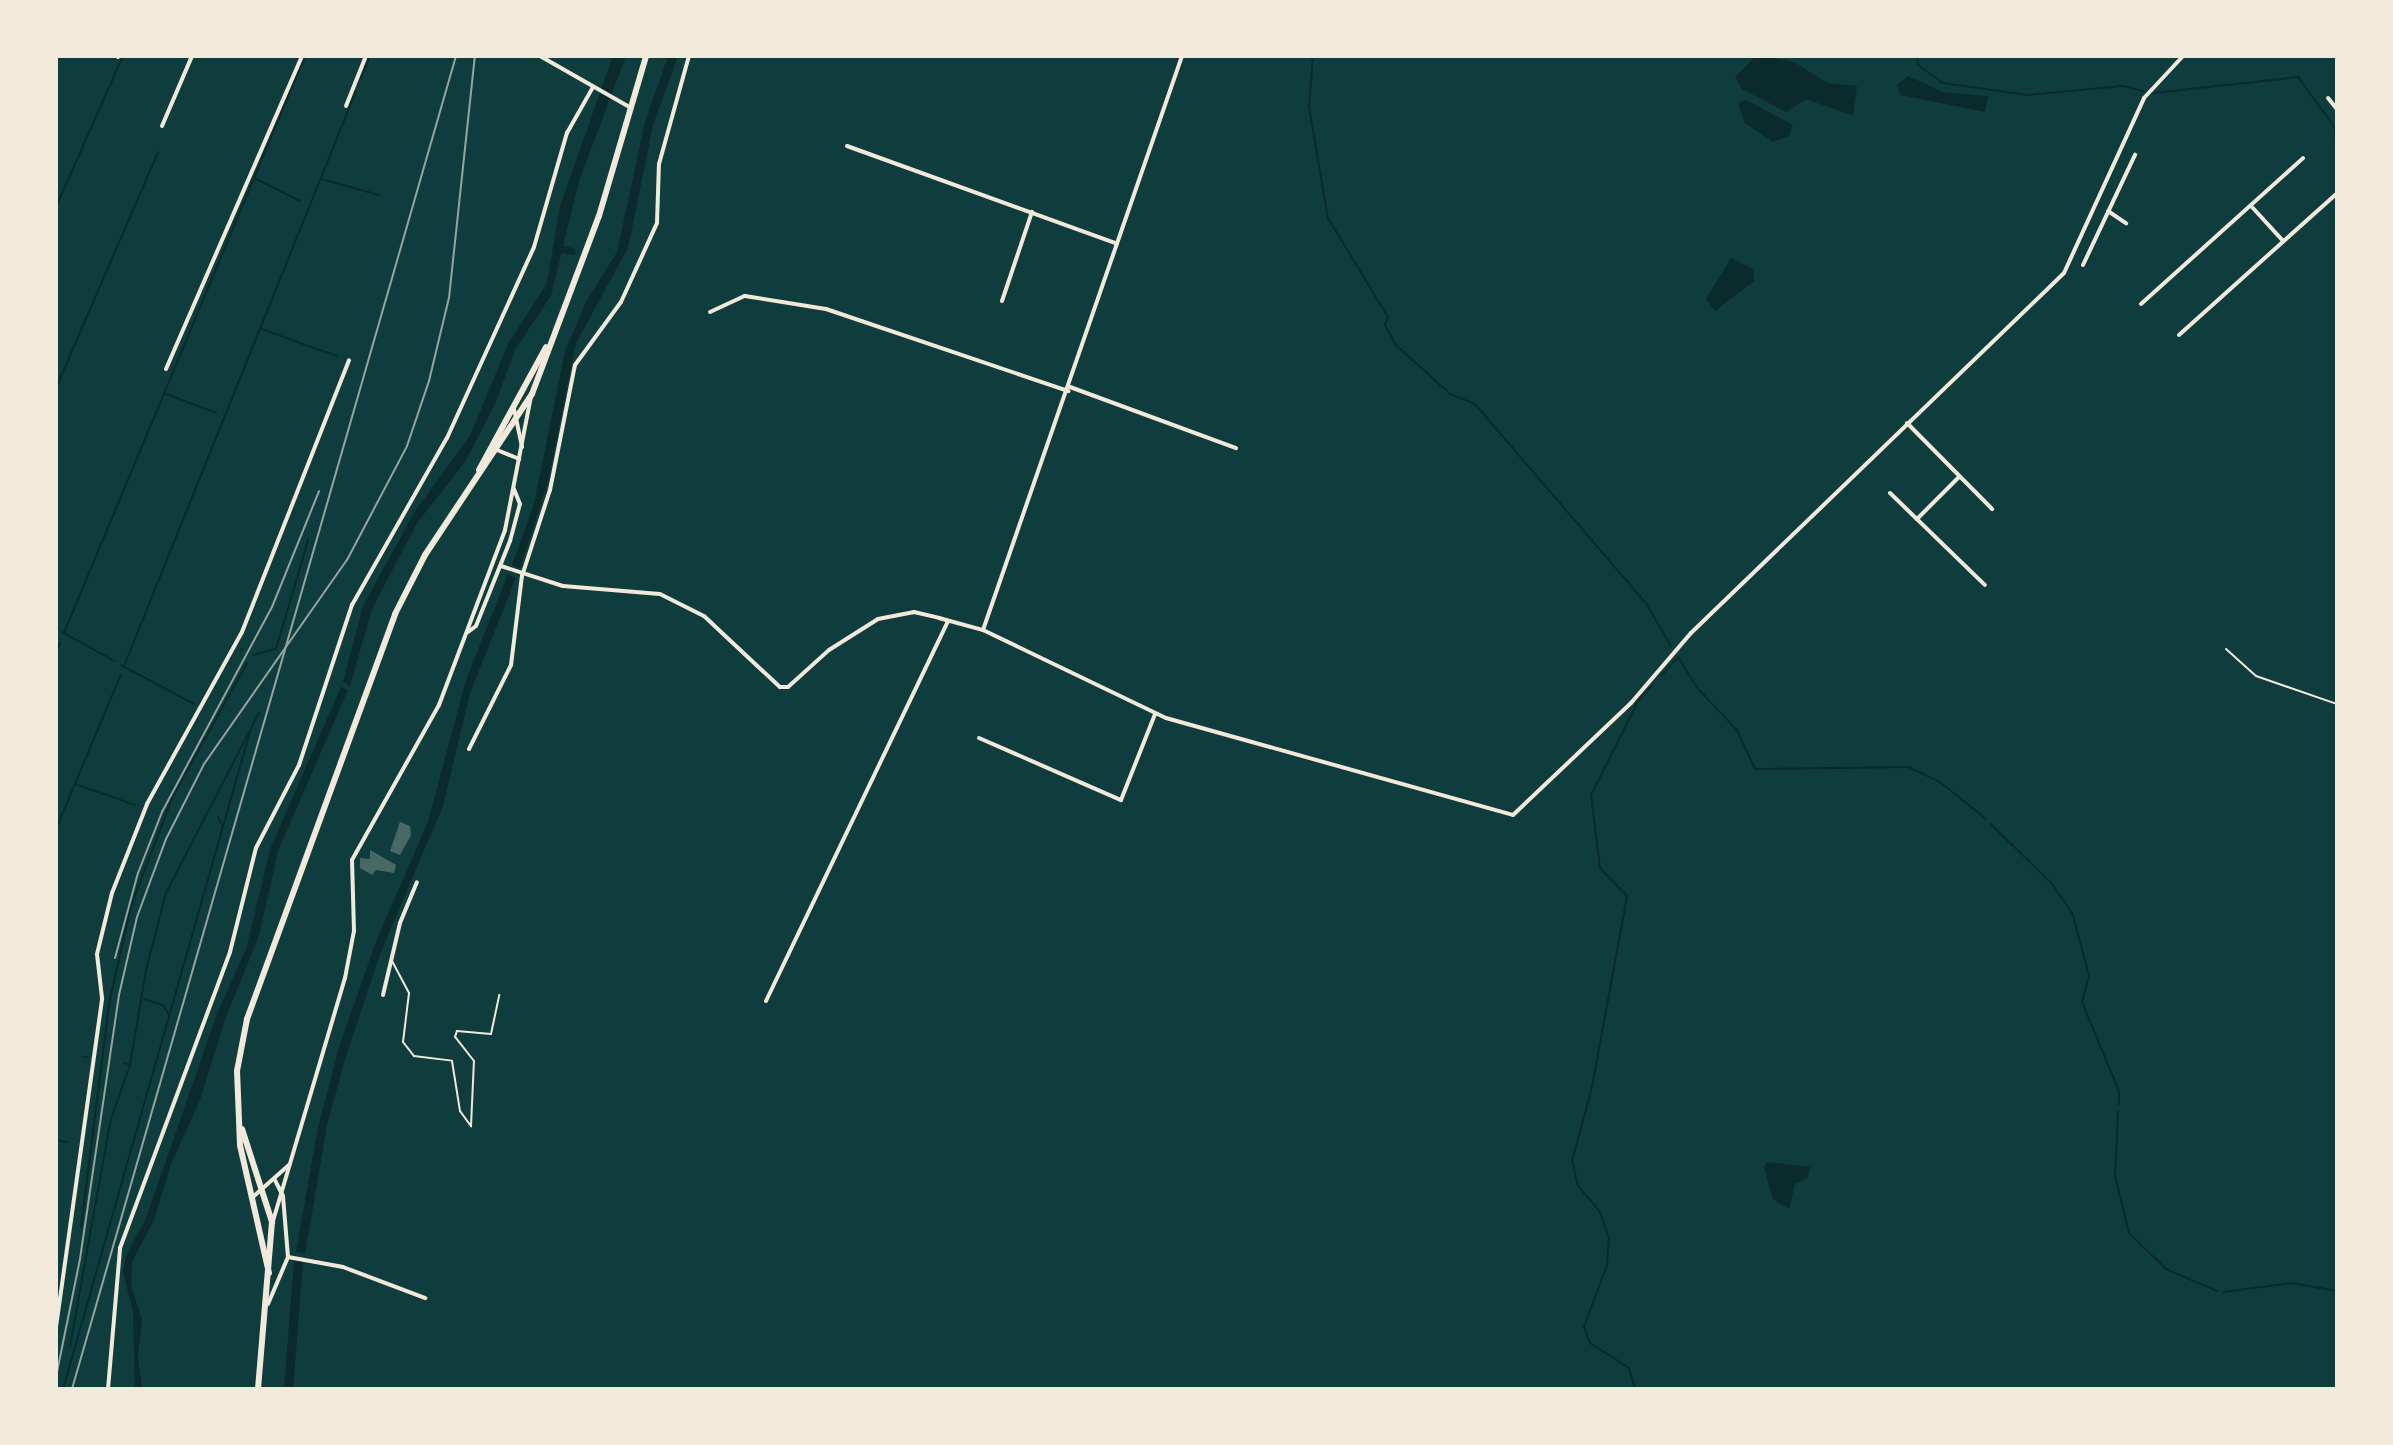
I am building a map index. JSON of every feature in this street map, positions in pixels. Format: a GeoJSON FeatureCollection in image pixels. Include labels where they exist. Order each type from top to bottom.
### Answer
{"type":"FeatureCollection","features":[{"type":"Feature","properties":{"kind":"main road"},"geometry":{"type":"LineString","coordinates":[[478,471],[497,450],[532,394],[548,344],[599,216],[646,56]]}},
{"type":"Feature","properties":{"kind":"main road"},"geometry":{"type":"LineString","coordinates":[[269,1273],[240,1126],[237,1071],[247,1019],[351,731],[408,587],[478,471],[548,344]]}},
{"type":"Feature","properties":{"kind":"main road"},"geometry":{"type":"LineString","coordinates":[[240,1126],[264,1186],[272,1222],[268,1304],[258,1389]]}},
{"type":"Feature","properties":{"kind":"street"},"geometry":{"type":"LineString","coordinates":[[162,126],[192,56]]}},
{"type":"Feature","properties":{"kind":"street"},"geometry":{"type":"LineString","coordinates":[[166,369],[302,56]]}},
{"type":"Feature","properties":{"kind":"street"},"geometry":{"type":"LineString","coordinates":[[346,106],[366,56]]}},
{"type":"Feature","properties":{"kind":"street"},"geometry":{"type":"LineString","coordinates":[[540,56],[631,108]]}},
{"type":"Feature","properties":{"kind":"street"},"geometry":{"type":"LineString","coordinates":[[469,749],[511,665],[520,575],[550,490],[580,354],[621,302],[657,223],[659,164],[689,56]]}},
{"type":"Feature","properties":{"kind":"street"},"geometry":{"type":"LineString","coordinates":[[983,630],[1182,56]]}},
{"type":"Feature","properties":{"kind":"street"},"geometry":{"type":"LineString","coordinates":[[501,566],[520,575],[569,587],[660,594],[704,616],[780,687],[788,687],[829,650],[889,615],[914,612],[949,620],[983,630],[1155,714],[1513,815],[1907,423],[2067,269],[2144,98],[2183,56]]}},
{"type":"Feature","properties":{"kind":"street"},"geometry":{"type":"LineString","coordinates":[[108,1389],[120,1248],[233,944],[252,857],[299,765],[352,605],[466,400],[534,247],[567,133],[594,88]]}},
{"type":"Feature","properties":{"kind":"street"},"geometry":{"type":"LineString","coordinates":[[2328,98],[2337,109]]}},
{"type":"Feature","properties":{"kind":"street"},"geometry":{"type":"LineString","coordinates":[[847,146],[1117,244]]}},
{"type":"Feature","properties":{"kind":"street"},"geometry":{"type":"LineString","coordinates":[[2083,265],[2135,155]]}},
{"type":"Feature","properties":{"kind":"street"},"geometry":{"type":"LineString","coordinates":[[2141,304],[2303,158]]}},
{"type":"Feature","properties":{"kind":"street"},"geometry":{"type":"LineString","coordinates":[[2179,335],[2337,193]]}},
{"type":"Feature","properties":{"kind":"street"},"geometry":{"type":"LineString","coordinates":[[2252,207],[2283,241]]}},
{"type":"Feature","properties":{"kind":"street"},"geometry":{"type":"LineString","coordinates":[[2108,211],[2126,223]]}},
{"type":"Feature","properties":{"kind":"street"},"geometry":{"type":"LineString","coordinates":[[1002,301],[1032,212]]}},
{"type":"Feature","properties":{"kind":"street"},"geometry":{"type":"LineString","coordinates":[[710,312],[745,296],[826,309],[1236,448]]}},
{"type":"Feature","properties":{"kind":"street"},"geometry":{"type":"LineString","coordinates":[[56,1327],[102,998],[97,954],[112,893],[147,804],[242,632],[349,360]]}},
{"type":"Feature","properties":{"kind":"street"},"geometry":{"type":"LineString","coordinates":[[272,1222],[283,1196],[289,1165],[345,978],[354,931],[352,860],[435,714],[467,632],[514,489],[532,394]]}},
{"type":"Feature","properties":{"kind":"street"},"geometry":{"type":"LineString","coordinates":[[513,405],[522,450]]}},
{"type":"Feature","properties":{"kind":"street"},"geometry":{"type":"LineString","coordinates":[[1907,423],[1992,509]]}},
{"type":"Feature","properties":{"kind":"street"},"geometry":{"type":"LineString","coordinates":[[497,450],[520,459]]}},
{"type":"Feature","properties":{"kind":"street"},"geometry":{"type":"LineString","coordinates":[[1917,519],[1959,477]]}},
{"type":"Feature","properties":{"kind":"street"},"geometry":{"type":"LineString","coordinates":[[467,632],[476,626],[501,566],[520,504],[514,489]]}},
{"type":"Feature","properties":{"kind":"street"},"geometry":{"type":"LineString","coordinates":[[1890,493],[1985,585]]}},
{"type":"Feature","properties":{"kind":"street"},"geometry":{"type":"LineString","coordinates":[[766,1001],[949,620]]}},
{"type":"Feature","properties":{"kind":"street"},"geometry":{"type":"LineString","coordinates":[[979,738],[1121,800],[1155,714]]}},
{"type":"Feature","properties":{"kind":"street"},"geometry":{"type":"LineString","coordinates":[[383,995],[391,960],[417,882]]}},
{"type":"Feature","properties":{"kind":"street"},"geometry":{"type":"LineString","coordinates":[[254,1196],[289,1165]]}},
{"type":"Feature","properties":{"kind":"street"},"geometry":{"type":"LineString","coordinates":[[268,1304],[291,1257],[283,1196],[275,1180]]}},
{"type":"Feature","properties":{"kind":"street"},"geometry":{"type":"LineString","coordinates":[[291,1257],[343,1267],[425,1298]]}},
{"type":"Feature","properties":{"kind":"lane"},"geometry":{"type":"LineString","coordinates":[[2226,649],[2256,676],[2337,704]]}},
{"type":"Feature","properties":{"kind":"lane"},"geometry":{"type":"LineString","coordinates":[[391,960],[409,993],[403,1042],[414,1056],[452,1061],[460,1111],[471,1126],[474,1061],[455,1037],[457,1031],[491,1034],[499,995]]}},
{"type":"Feature","properties":{"kind":"water"},"geometry":{"type":"Polygon","coordinates":[[[613,56],[626,56],[579,181],[551,296],[516,348],[495,404],[465,462],[417,523],[372,609],[350,686],[343,682],[363,606],[415,511],[470,436],[508,344],[547,283],[560,206],[613,56]]]}},
{"type":"Feature","properties":{"kind":"water"},"geometry":{"type":"Polygon","coordinates":[[[668,56],[678,56],[653,125],[628,248],[576,343],[548,482],[520,568],[512,565],[534,504],[565,351],[587,300],[617,252],[645,122],[668,56]]]}},
{"type":"Feature","properties":{"kind":"water"},"geometry":{"type":"Polygon","coordinates":[[[1755,57],[1794,62],[1827,83],[1857,86],[1853,116],[1806,99],[1786,112],[1742,89],[1735,77],[1755,57]]]}},
{"type":"Feature","properties":{"kind":"water"},"geometry":{"type":"Polygon","coordinates":[[[1908,76],[1943,92],[1988,96],[1985,112],[1900,95],[1897,85],[1908,76]]]}},
{"type":"Feature","properties":{"kind":"water"},"geometry":{"type":"Polygon","coordinates":[[[1746,100],[1793,125],[1789,136],[1772,142],[1744,122],[1738,103],[1746,100]]]}},
{"type":"Feature","properties":{"kind":"water"},"geometry":{"type":"Polygon","coordinates":[[[1731,258],[1753,269],[1754,281],[1715,311],[1706,299],[1731,258]]]}},
{"type":"Feature","properties":{"kind":"water"},"geometry":{"type":"Polygon","coordinates":[[[508,574],[516,578],[470,693],[443,806],[380,954],[345,1059],[327,1125],[305,1254],[296,1252],[318,1127],[340,1044],[377,939],[428,822],[466,680],[508,574]]]}},
{"type":"Feature","properties":{"kind":"water"},"geometry":{"type":"Polygon","coordinates":[[[341,687],[348,690],[278,851],[259,936],[226,1017],[200,1100],[171,1164],[154,1220],[132,1262],[131,1285],[142,1320],[138,1357],[142,1389],[135,1389],[133,1312],[123,1272],[126,1256],[146,1218],[217,1014],[246,949],[271,847],[341,687]]]}},
{"type":"Feature","properties":{"kind":"water"},"geometry":{"type":"Polygon","coordinates":[[[1767,1162],[1810,1167],[1808,1178],[1795,1184],[1789,1209],[1773,1199],[1764,1167],[1767,1162]]]}},
{"type":"Feature","properties":{"kind":"water"},"geometry":{"type":"Polygon","coordinates":[[[294,1261],[303,1262],[293,1389],[284,1389],[294,1261]]]}},
{"type":"Feature","properties":{"kind":"building"},"geometry":{"type":"Polygon","coordinates":[[[400,822],[410,826],[411,835],[400,855],[390,851],[400,822]]]}},
{"type":"Feature","properties":{"kind":"building"},"geometry":{"type":"Polygon","coordinates":[[[370,850],[396,865],[394,873],[376,870],[372,875],[360,868],[360,858],[370,859],[370,850]]]}},
{"type":"Feature","properties":{"kind":"waterway"},"geometry":{"type":"LineString","coordinates":[[56,207],[123,56]]}},
{"type":"Feature","properties":{"kind":"waterway"},"geometry":{"type":"LineString","coordinates":[[64,633],[305,56]]}},
{"type":"Feature","properties":{"kind":"waterway"},"geometry":{"type":"LineString","coordinates":[[361,78],[370,56]]}},
{"type":"Feature","properties":{"kind":"waterway"},"geometry":{"type":"LineString","coordinates":[[1313,56],[1309,107],[1328,218],[1388,317],[1385,325],[1396,345],[1450,394],[1475,404],[1647,605],[1671,646]]}},
{"type":"Feature","properties":{"kind":"waterway"},"geometry":{"type":"LineString","coordinates":[[1917,56],[1918,65],[1943,83],[2027,95],[2123,86],[2143,91]]}},
{"type":"Feature","properties":{"kind":"waterway"},"geometry":{"type":"LineString","coordinates":[[2154,93],[2298,77],[2335,128],[2337,163]]}},
{"type":"Feature","properties":{"kind":"waterway"},"geometry":{"type":"LineString","coordinates":[[124,666],[356,91]]}},
{"type":"Feature","properties":{"kind":"waterway"},"geometry":{"type":"LineString","coordinates":[[56,388],[158,152]]}},
{"type":"Feature","properties":{"kind":"waterway"},"geometry":{"type":"LineString","coordinates":[[254,178],[300,201]]}},
{"type":"Feature","properties":{"kind":"waterway"},"geometry":{"type":"LineString","coordinates":[[322,179],[379,195]]}},
{"type":"Feature","properties":{"kind":"waterway"},"geometry":{"type":"LineString","coordinates":[[557,248],[572,251]]}},
{"type":"Feature","properties":{"kind":"waterway"},"geometry":{"type":"LineString","coordinates":[[261,329],[337,356]]}},
{"type":"Feature","properties":{"kind":"waterway"},"geometry":{"type":"LineString","coordinates":[[164,393],[216,413]]}},
{"type":"Feature","properties":{"kind":"waterway"},"geometry":{"type":"LineString","coordinates":[[253,655],[276,649],[308,540]]}},
{"type":"Feature","properties":{"kind":"waterway"},"geometry":{"type":"LineString","coordinates":[[62,632],[114,661]]}},
{"type":"Feature","properties":{"kind":"waterway"},"geometry":{"type":"LineString","coordinates":[[56,651],[60,643]]}},
{"type":"Feature","properties":{"kind":"waterway"},"geometry":{"type":"LineString","coordinates":[[1661,676],[1678,657],[1699,690],[1737,730],[1755,769],[1909,767],[1940,782],[1986,819]]}},
{"type":"Feature","properties":{"kind":"waterway"},"geometry":{"type":"LineString","coordinates":[[81,1227],[110,999],[131,906],[172,798],[247,663]]}},
{"type":"Feature","properties":{"kind":"waterway"},"geometry":{"type":"LineString","coordinates":[[121,665],[194,704]]}},
{"type":"Feature","properties":{"kind":"waterway"},"geometry":{"type":"LineString","coordinates":[[56,829],[121,674]]}},
{"type":"Feature","properties":{"kind":"waterway"},"geometry":{"type":"LineString","coordinates":[[1635,1389],[1629,1368],[1590,1343],[1584,1327],[1607,1265],[1609,1238],[1600,1212],[1578,1186],[1572,1161],[1592,1087],[1627,896],[1600,868],[1591,795],[1638,701],[1654,684]]}},
{"type":"Feature","properties":{"kind":"waterway"},"geometry":{"type":"LineString","coordinates":[[252,726],[259,713]]}},
{"type":"Feature","properties":{"kind":"waterway"},"geometry":{"type":"LineString","coordinates":[[63,1389],[251,728]]}},
{"type":"Feature","properties":{"kind":"waterway"},"geometry":{"type":"LineString","coordinates":[[130,1065],[146,970],[166,893],[249,732]]}},
{"type":"Feature","properties":{"kind":"waterway"},"geometry":{"type":"LineString","coordinates":[[75,784],[135,805]]}},
{"type":"Feature","properties":{"kind":"waterway"},"geometry":{"type":"LineString","coordinates":[[218,817],[223,827]]}},
{"type":"Feature","properties":{"kind":"waterway"},"geometry":{"type":"LineString","coordinates":[[1991,824],[2053,885],[2073,915],[2089,976],[2082,1002],[2119,1091],[2119,1104]]}},
{"type":"Feature","properties":{"kind":"waterway"},"geometry":{"type":"LineString","coordinates":[[144,999],[163,1005],[170,1016]]}},
{"type":"Feature","properties":{"kind":"waterway"},"geometry":{"type":"LineString","coordinates":[[70,1346],[111,1119],[130,1065],[124,1063]]}},
{"type":"Feature","properties":{"kind":"waterway"},"geometry":{"type":"LineString","coordinates":[[2118,1112],[2115,1176],[2129,1233],[2166,1269],[2217,1291]]}},
{"type":"Feature","properties":{"kind":"waterway"},"geometry":{"type":"LineString","coordinates":[[56,1140],[67,1142]]}},
{"type":"Feature","properties":{"kind":"waterway"},"geometry":{"type":"LineString","coordinates":[[2223,1292],[2292,1283],[2337,1291]]}},
{"type":"Feature","properties":{"kind":"railway"},"geometry":{"type":"LineString","coordinates":[[72,1389],[456,56]]}},
{"type":"Feature","properties":{"kind":"railway"},"geometry":{"type":"LineString","coordinates":[[56,1377],[80,1259],[119,995],[137,917],[166,839],[204,764],[347,560],[407,446],[429,381],[449,298],[475,56]]}},
{"type":"Feature","properties":{"kind":"railway"},"geometry":{"type":"LineString","coordinates":[[115,958],[138,873],[162,812],[272,607],[319,491]]}}]}
